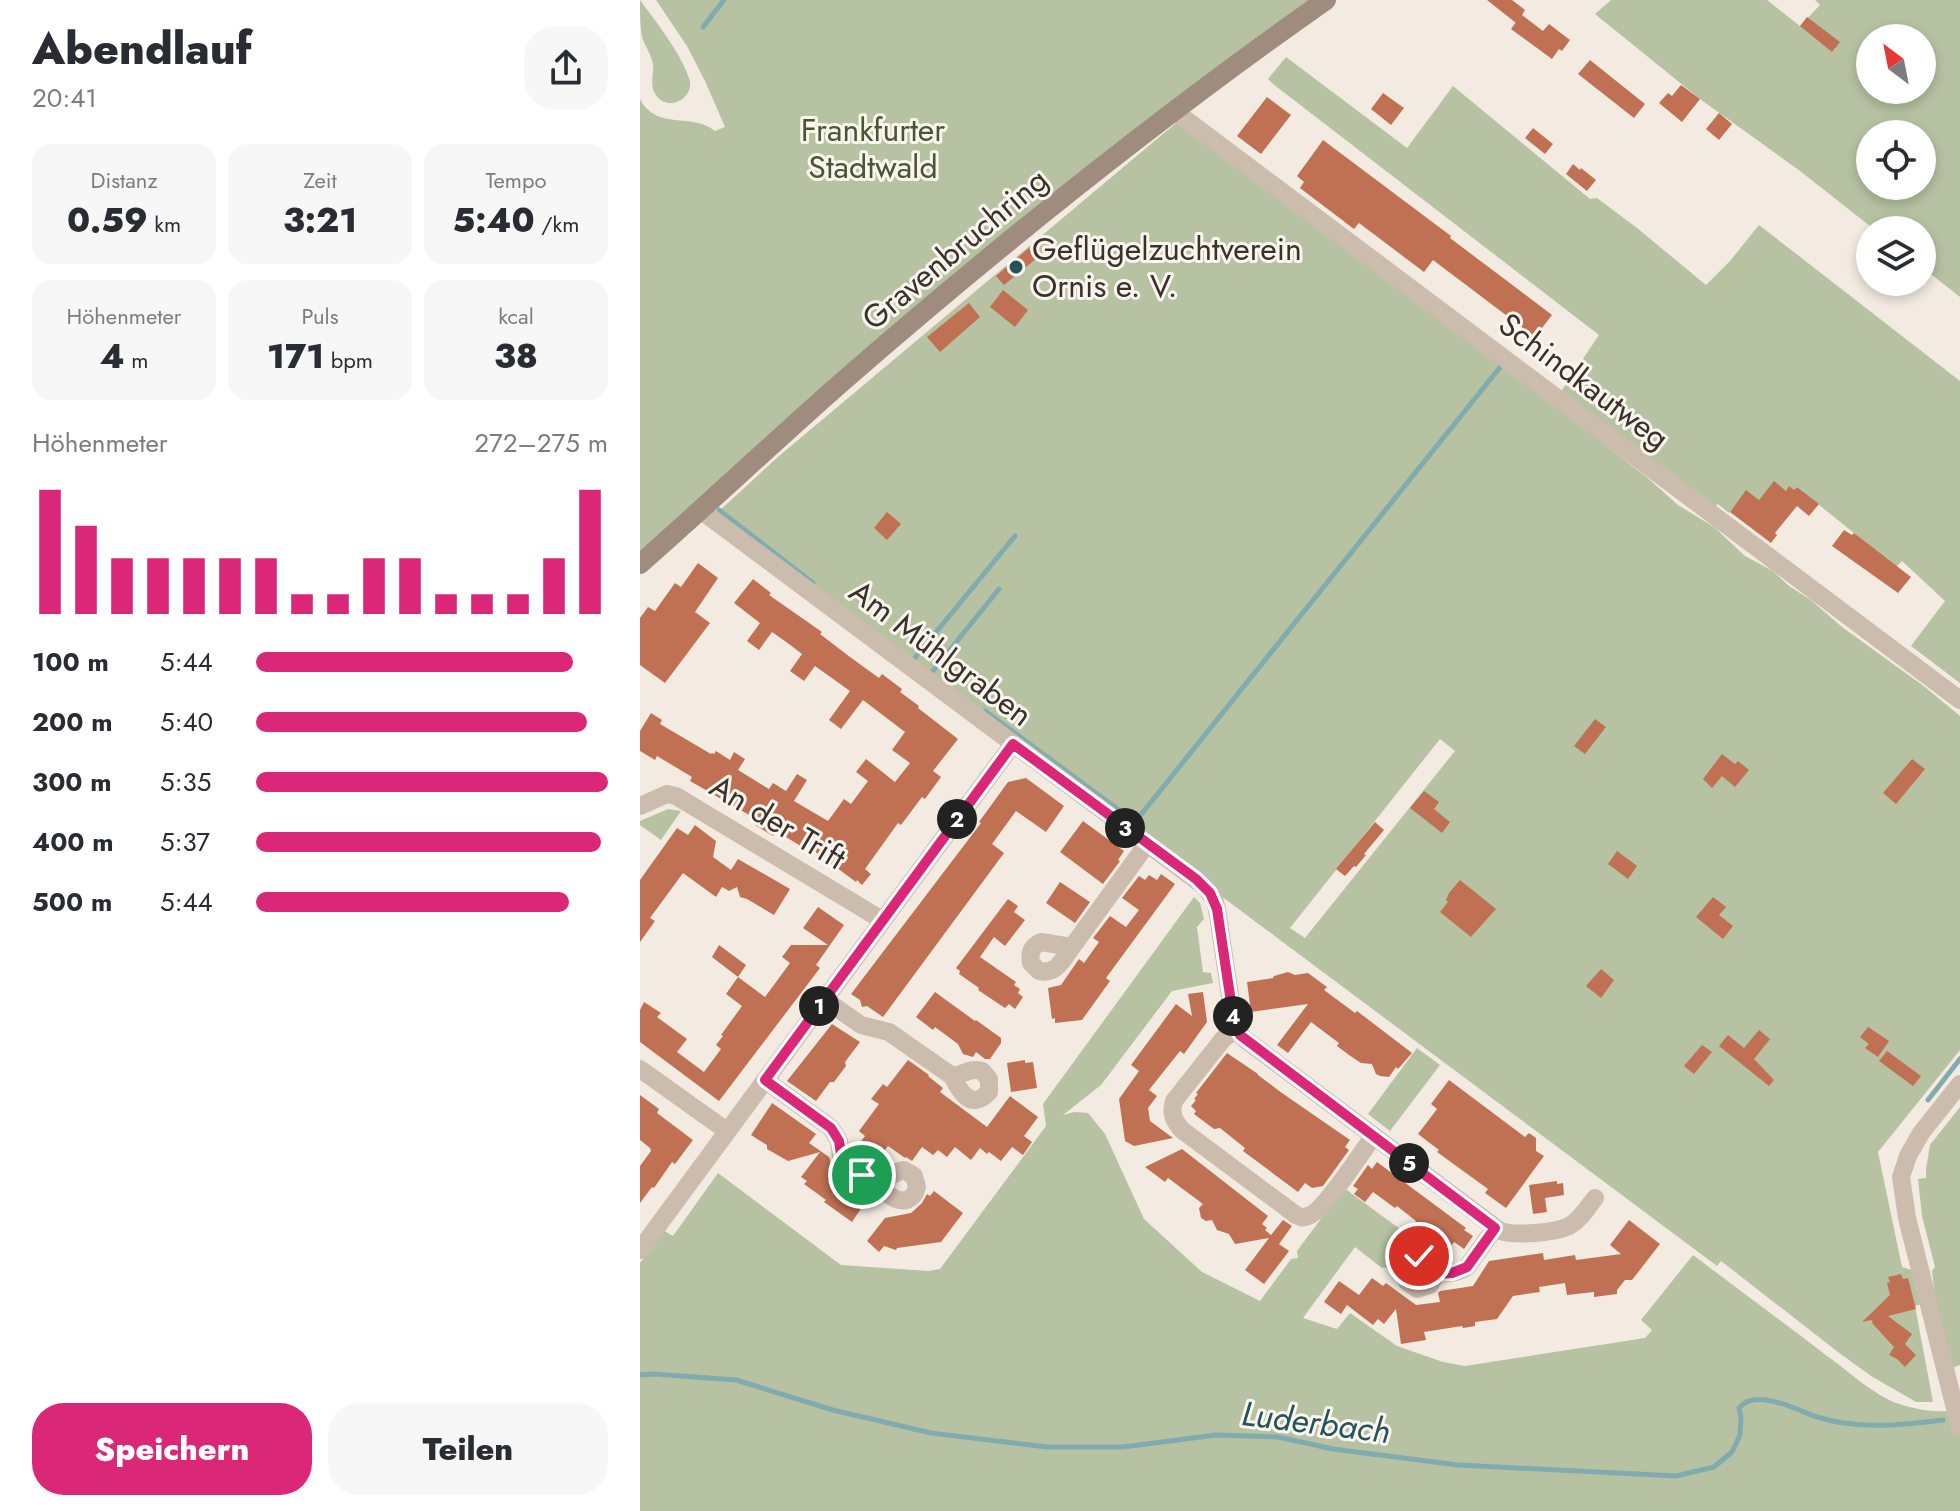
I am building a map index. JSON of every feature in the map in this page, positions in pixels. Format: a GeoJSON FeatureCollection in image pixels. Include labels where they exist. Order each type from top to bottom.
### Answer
{"type":"FeatureCollection","features":[{"type":"Feature","properties":{"kind":"street","name":"Gravenbruchring"},"geometry":{"type":"LineString","coordinates":[[640,564],[843,381],[960,282],[1173,110],[1326,0]]}},
{"type":"Feature","properties":{"kind":"street","name":"Schindkautweg"},"geometry":{"type":"LineString","coordinates":[[1173,110],[1960,700]]}},
{"type":"Feature","properties":{"kind":"street","name":"Am Mühlgraben"},"geometry":{"type":"LineString","coordinates":[[699,509],[1204,886],[1214,899],[1236,1029]]}},
{"type":"Feature","properties":{"kind":"street"},"geometry":{"type":"LineString","coordinates":[[640,1250],[1013,744]]}},
{"type":"Feature","properties":{"kind":"street","name":"An der Trift"},"geometry":{"type":"LineString","coordinates":[[640,806],[667,794],[676,796],[882,920]]}},
{"type":"Feature","properties":{"kind":"street"},"geometry":{"type":"LineString","coordinates":[[1072,947],[1147,844]]}},
{"type":"Feature","properties":{"kind":"street"},"geometry":{"type":"LineString","coordinates":[[824,999],[861,1025],[889,1032],[952,1076]]}},
{"type":"Feature","properties":{"kind":"street"},"geometry":{"type":"LineString","coordinates":[[1374,1136],[1321,1207],[1302,1217],[1182,1130],[1176,1123],[1172,1107],[1223,1039],[1236,1029],[1246,1040],[1504,1233],[1566,1228],[1581,1216],[1595,1198]]}},
{"type":"Feature","properties":{"kind":"street"},"geometry":{"type":"LineString","coordinates":[[640,1069],[727,1131]]}},
{"type":"Feature","properties":{"kind":"street"},"geometry":{"type":"LineString","coordinates":[[765,1080],[831,1128],[839,1141],[842,1160],[874,1183]]}},
{"type":"Feature","properties":{"kind":"street"},"geometry":{"type":"LineString","coordinates":[[1960,1084],[1921,1133],[1901,1177],[1907,1218],[1960,1428]]}},
{"type":"Feature","properties":{"kind":"street"},"geometry":{"type":"LineString","coordinates":[[1436,1274],[1452,1273],[1467,1267],[1495,1228]]}},
{"type":"Feature","properties":{"kind":"green space"},"geometry":{"type":"Polygon","coordinates":[[[640,0],[674,48],[689,78],[688,92],[680,101],[667,103],[654,92],[652,62],[641,33],[640,0]]]}},
{"type":"Feature","properties":{"kind":"green space","name":"Frankfurter Stadtwald"},"geometry":{"type":"Polygon","coordinates":[[[656,0],[1314,0],[640,553],[640,99],[655,115],[696,122],[715,131],[725,127],[687,46],[656,0]]]}},
{"type":"Feature","properties":{"kind":"green space"},"geometry":{"type":"Polygon","coordinates":[[[1611,0],[1767,0],[1800,26],[1820,5],[1815,0],[1960,0],[1960,297],[1936,278],[1936,216],[1857,216],[1700,99],[1595,14],[1611,0]]]}},
{"type":"Feature","properties":{"kind":"green space"},"geometry":{"type":"Polygon","coordinates":[[[1286,57],[1407,148],[1453,86],[1590,199],[1597,198],[1706,285],[1759,225],[1960,381],[1960,683],[1911,646],[1945,601],[1902,561],[1896,567],[1797,487],[1794,491],[1789,487],[1786,491],[1774,482],[1759,500],[1746,491],[1729,513],[1718,504],[1712,508],[1560,393],[1599,335],[1273,84],[1268,79],[1286,57]]]}},
{"type":"Feature","properties":{"kind":"green space"},"geometry":{"type":"Polygon","coordinates":[[[1176,123],[1537,392],[1678,505],[1714,527],[1745,556],[1773,571],[1842,627],[1925,687],[1960,716],[1960,1050],[1878,1152],[1902,1267],[1912,1270],[1921,1304],[1915,1306],[1933,1402],[1916,1402],[1871,1376],[1721,1261],[1717,1266],[1217,893],[718,512],[779,456],[1176,123]],[[1440,739],[1290,928],[1305,938],[1455,751],[1440,739]]]}},
{"type":"Feature","properties":{"kind":"green space"},"geometry":{"type":"Polygon","coordinates":[[[668,809],[681,811],[661,840],[640,825],[640,821],[668,809]]]}},
{"type":"Feature","properties":{"kind":"green space"},"geometry":{"type":"Polygon","coordinates":[[[1194,897],[1200,903],[1204,919],[1197,927],[1203,972],[1211,973],[1213,983],[1172,991],[1101,1085],[1063,1115],[1088,1113],[1105,1134],[1144,1219],[1202,1272],[1260,1301],[1291,1259],[1298,1258],[1297,1251],[1344,1188],[1415,1240],[1416,1250],[1396,1266],[1382,1268],[1355,1247],[1303,1318],[1337,1329],[1350,1313],[1397,1346],[1465,1366],[1645,1338],[1652,1330],[1641,1320],[1693,1255],[1880,1395],[1922,1410],[1960,1409],[1960,1511],[640,1511],[640,1263],[663,1230],[673,1236],[718,1173],[841,1265],[928,1271],[940,1269],[1046,1126],[1043,1104],[1194,897]]]}},
{"type":"Feature","properties":{"kind":"green space"},"geometry":{"type":"Polygon","coordinates":[[[1417,1048],[1440,1065],[1390,1131],[1368,1114],[1417,1048]]]}},
{"type":"Feature","properties":{"kind":"green space"},"geometry":{"type":"Polygon","coordinates":[[[1960,1107],[1960,1365],[1952,1368],[1936,1308],[1932,1271],[1935,1267],[1922,1216],[1918,1179],[1926,1178],[1930,1145],[1960,1107]]]}},
{"type":"Feature","properties":{"kind":"building"},"geometry":{"type":"Polygon","coordinates":[[[1487,0],[1512,0],[1525,10],[1522,15],[1543,31],[1549,24],[1570,40],[1552,59],[1511,29],[1516,23],[1487,0]]]}},
{"type":"Feature","properties":{"kind":"building"},"geometry":{"type":"Polygon","coordinates":[[[1807,17],[1840,42],[1832,52],[1800,26],[1807,17]]]}},
{"type":"Feature","properties":{"kind":"building"},"geometry":{"type":"Polygon","coordinates":[[[1590,60],[1645,104],[1634,118],[1578,74],[1590,60]]]}},
{"type":"Feature","properties":{"kind":"building"},"geometry":{"type":"Polygon","coordinates":[[[1681,85],[1700,99],[1682,122],[1659,103],[1668,93],[1672,96],[1681,85]]]}},
{"type":"Feature","properties":{"kind":"building"},"geometry":{"type":"Polygon","coordinates":[[[1383,93],[1404,108],[1391,125],[1371,109],[1383,93]]]}},
{"type":"Feature","properties":{"kind":"building"},"geometry":{"type":"Polygon","coordinates":[[[1267,97],[1291,115],[1261,154],[1237,136],[1267,97]]]}},
{"type":"Feature","properties":{"kind":"building"},"geometry":{"type":"Polygon","coordinates":[[[1719,113],[1732,124],[1719,140],[1706,129],[1719,113]]]}},
{"type":"Feature","properties":{"kind":"building"},"geometry":{"type":"Polygon","coordinates":[[[1533,128],[1553,144],[1545,154],[1525,138],[1533,128]]]}},
{"type":"Feature","properties":{"kind":"building"},"geometry":{"type":"Polygon","coordinates":[[[1323,140],[1552,315],[1535,337],[1433,260],[1424,272],[1359,223],[1354,229],[1300,188],[1304,182],[1297,176],[1323,140]]]}},
{"type":"Feature","properties":{"kind":"building"},"geometry":{"type":"Polygon","coordinates":[[[1573,164],[1596,180],[1587,191],[1566,174],[1573,164]]]}},
{"type":"Feature","properties":{"kind":"building","name":"Geflügelzuchtverein Ornis e. V."},"geometry":{"type":"Polygon","coordinates":[[[1029,248],[1037,258],[1004,285],[996,276],[1029,248]]]}},
{"type":"Feature","properties":{"kind":"building"},"geometry":{"type":"Polygon","coordinates":[[[1003,290],[1028,310],[1015,327],[990,307],[1003,290]]]}},
{"type":"Feature","properties":{"kind":"building"},"geometry":{"type":"Polygon","coordinates":[[[969,303],[980,317],[940,352],[927,337],[969,303]]]}},
{"type":"Feature","properties":{"kind":"building"},"geometry":{"type":"Polygon","coordinates":[[[1774,481],[1786,491],[1789,486],[1794,490],[1797,487],[1819,504],[1809,516],[1797,506],[1775,533],[1777,535],[1771,543],[1730,512],[1746,490],[1759,500],[1774,481]]]}},
{"type":"Feature","properties":{"kind":"building"},"geometry":{"type":"Polygon","coordinates":[[[887,512],[901,524],[887,540],[874,528],[887,512]]]}},
{"type":"Feature","properties":{"kind":"building"},"geometry":{"type":"Polygon","coordinates":[[[1844,530],[1852,535],[1854,533],[1911,577],[1898,593],[1832,546],[1844,530]]]}},
{"type":"Feature","properties":{"kind":"building"},"geometry":{"type":"Polygon","coordinates":[[[698,563],[718,578],[695,612],[710,623],[665,683],[640,665],[640,618],[648,607],[655,611],[675,583],[681,587],[698,563]]]}},
{"type":"Feature","properties":{"kind":"building"},"geometry":{"type":"Polygon","coordinates":[[[753,579],[771,593],[769,595],[822,632],[820,634],[850,657],[879,678],[882,674],[902,689],[900,692],[958,739],[933,771],[941,777],[901,825],[898,823],[865,869],[871,874],[862,885],[806,845],[804,848],[776,831],[773,836],[755,825],[758,820],[690,781],[692,777],[657,756],[655,760],[640,751],[640,731],[651,713],[662,720],[660,724],[711,754],[716,751],[730,760],[734,752],[745,759],[738,770],[769,789],[773,783],[786,791],[797,774],[807,780],[794,801],[828,821],[844,799],[851,804],[868,781],[856,772],[866,759],[895,782],[910,763],[892,750],[905,732],[863,700],[841,729],[829,720],[850,691],[815,666],[804,681],[790,671],[802,654],[789,644],[772,632],[759,650],[747,641],[760,623],[734,603],[753,579]]]}},
{"type":"Feature","properties":{"kind":"building"},"geometry":{"type":"Polygon","coordinates":[[[1595,719],[1606,727],[1585,754],[1574,746],[1595,719]]]}},
{"type":"Feature","properties":{"kind":"building"},"geometry":{"type":"Polygon","coordinates":[[[1722,754],[1749,770],[1735,787],[1722,776],[1712,788],[1703,779],[1722,754]]]}},
{"type":"Feature","properties":{"kind":"building"},"geometry":{"type":"Polygon","coordinates":[[[1912,759],[1925,769],[1896,804],[1883,793],[1912,759]]]}},
{"type":"Feature","properties":{"kind":"building"},"geometry":{"type":"Polygon","coordinates":[[[1026,778],[1064,806],[1046,832],[1016,811],[992,844],[1004,853],[883,1017],[867,1006],[862,1007],[860,1000],[851,994],[981,823],[1008,782],[1026,778]]]}},
{"type":"Feature","properties":{"kind":"building"},"geometry":{"type":"Polygon","coordinates":[[[1424,791],[1439,802],[1434,809],[1450,822],[1442,833],[1410,808],[1424,791]]]}},
{"type":"Feature","properties":{"kind":"building"},"geometry":{"type":"Polygon","coordinates":[[[1083,821],[1124,851],[1103,884],[1060,852],[1083,821]]]}},
{"type":"Feature","properties":{"kind":"building"},"geometry":{"type":"Polygon","coordinates":[[[1375,822],[1384,830],[1356,867],[1345,876],[1336,869],[1375,822]]]}},
{"type":"Feature","properties":{"kind":"building"},"geometry":{"type":"Polygon","coordinates":[[[695,825],[716,841],[713,857],[731,870],[738,859],[790,889],[774,915],[740,897],[737,887],[729,891],[722,887],[716,897],[683,873],[650,918],[655,921],[640,942],[640,880],[677,828],[688,835],[695,825]]]}},
{"type":"Feature","properties":{"kind":"building"},"geometry":{"type":"Polygon","coordinates":[[[1617,851],[1637,866],[1628,879],[1608,864],[1617,851]]]}},
{"type":"Feature","properties":{"kind":"building"},"geometry":{"type":"Polygon","coordinates":[[[1161,874],[1175,884],[1106,978],[1110,981],[1082,1020],[1055,1023],[1048,988],[1061,985],[1079,959],[1084,963],[1099,942],[1093,938],[1110,916],[1126,927],[1139,910],[1122,898],[1139,876],[1145,880],[1149,875],[1157,880],[1161,874]]]}},
{"type":"Feature","properties":{"kind":"building"},"geometry":{"type":"Polygon","coordinates":[[[1460,880],[1496,909],[1471,937],[1440,912],[1448,902],[1449,893],[1460,880]]]}},
{"type":"Feature","properties":{"kind":"building"},"geometry":{"type":"Polygon","coordinates":[[[1060,882],[1090,902],[1075,923],[1046,903],[1060,882]]]}},
{"type":"Feature","properties":{"kind":"building"},"geometry":{"type":"Polygon","coordinates":[[[1713,897],[1726,907],[1719,915],[1733,926],[1723,939],[1696,917],[1713,897]]]}},
{"type":"Feature","properties":{"kind":"building"},"geometry":{"type":"Polygon","coordinates":[[[1008,899],[1018,906],[1014,912],[1025,920],[1005,946],[994,937],[980,957],[1016,982],[1014,985],[1023,997],[1015,1009],[1009,1004],[1005,1008],[978,990],[956,968],[1008,899]]]}},
{"type":"Feature","properties":{"kind":"building"},"geometry":{"type":"Polygon","coordinates":[[[818,907],[844,925],[816,965],[820,968],[719,1101],[640,1042],[640,1010],[644,1002],[661,1013],[657,1017],[687,1039],[677,1052],[704,1072],[721,1049],[716,1045],[721,1035],[742,1006],[726,994],[738,977],[765,997],[790,963],[782,957],[791,945],[828,945],[803,928],[818,907]]]}},
{"type":"Feature","properties":{"kind":"building"},"geometry":{"type":"Polygon","coordinates":[[[719,945],[746,965],[738,977],[712,957],[719,945]]]}},
{"type":"Feature","properties":{"kind":"building"},"geometry":{"type":"Polygon","coordinates":[[[1601,969],[1614,980],[1601,998],[1586,986],[1601,969]]]}},
{"type":"Feature","properties":{"kind":"building"},"geometry":{"type":"Polygon","coordinates":[[[1288,972],[1295,975],[1308,973],[1327,987],[1324,990],[1412,1053],[1389,1077],[1380,1076],[1372,1064],[1361,1063],[1349,1055],[1337,1046],[1339,1043],[1311,1022],[1288,1053],[1277,1045],[1308,1004],[1251,1012],[1247,982],[1288,972]]]}},
{"type":"Feature","properties":{"kind":"building"},"geometry":{"type":"Polygon","coordinates":[[[935,992],[1001,1038],[990,1059],[976,1052],[973,1057],[963,1054],[958,1044],[916,1017],[935,992]]]}},
{"type":"Feature","properties":{"kind":"building"},"geometry":{"type":"Polygon","coordinates":[[[1203,992],[1207,1022],[1184,1054],[1180,1051],[1149,1090],[1157,1096],[1148,1108],[1150,1121],[1173,1138],[1134,1146],[1125,1141],[1119,1099],[1139,1071],[1131,1065],[1176,1004],[1192,1016],[1188,994],[1203,992]]]}},
{"type":"Feature","properties":{"kind":"building"},"geometry":{"type":"Polygon","coordinates":[[[832,1024],[860,1042],[845,1062],[846,1066],[816,1101],[787,1081],[832,1024]]]}},
{"type":"Feature","properties":{"kind":"building"},"geometry":{"type":"Polygon","coordinates":[[[1868,1027],[1889,1041],[1878,1057],[1865,1048],[1869,1044],[1860,1037],[1868,1027]]]}},
{"type":"Feature","properties":{"kind":"building"},"geometry":{"type":"Polygon","coordinates":[[[1759,1030],[1770,1039],[1754,1059],[1774,1080],[1769,1086],[1719,1046],[1728,1035],[1744,1048],[1759,1030]]]}},
{"type":"Feature","properties":{"kind":"building"},"geometry":{"type":"Polygon","coordinates":[[[1702,1045],[1712,1052],[1694,1074],[1684,1066],[1702,1045]]]}},
{"type":"Feature","properties":{"kind":"building"},"geometry":{"type":"Polygon","coordinates":[[[1887,1051],[1921,1076],[1913,1086],[1879,1061],[1887,1051]]]}},
{"type":"Feature","properties":{"kind":"building"},"geometry":{"type":"Polygon","coordinates":[[[1227,1053],[1350,1140],[1345,1147],[1349,1150],[1323,1186],[1312,1188],[1305,1183],[1298,1192],[1243,1151],[1245,1148],[1220,1128],[1214,1129],[1194,1114],[1196,1111],[1191,1106],[1196,1100],[1196,1093],[1227,1053]]]}},
{"type":"Feature","properties":{"kind":"building"},"geometry":{"type":"Polygon","coordinates":[[[908,1060],[943,1088],[940,1092],[987,1127],[1010,1096],[1038,1117],[1024,1136],[1032,1142],[1023,1155],[1012,1147],[1001,1161],[980,1148],[971,1160],[955,1147],[947,1157],[938,1150],[933,1155],[922,1147],[912,1161],[888,1146],[884,1151],[875,1144],[868,1155],[857,1147],[865,1136],[859,1131],[879,1104],[871,1099],[883,1084],[887,1087],[908,1060]]]}},
{"type":"Feature","properties":{"kind":"building"},"geometry":{"type":"Polygon","coordinates":[[[1025,1060],[1025,1063],[1033,1062],[1037,1088],[1011,1092],[1007,1063],[1025,1060]]]}},
{"type":"Feature","properties":{"kind":"building"},"geometry":{"type":"Polygon","coordinates":[[[1449,1080],[1525,1137],[1529,1133],[1536,1138],[1536,1151],[1544,1156],[1506,1208],[1485,1193],[1488,1189],[1437,1152],[1439,1150],[1418,1134],[1437,1109],[1431,1104],[1449,1080]]]}},
{"type":"Feature","properties":{"kind":"building"},"geometry":{"type":"Polygon","coordinates":[[[640,1095],[659,1109],[657,1113],[693,1140],[640,1203],[640,1166],[651,1151],[640,1140],[640,1095]]]}},
{"type":"Feature","properties":{"kind":"building"},"geometry":{"type":"Polygon","coordinates":[[[772,1103],[816,1134],[809,1143],[829,1157],[836,1177],[838,1174],[872,1198],[852,1222],[804,1184],[807,1181],[801,1177],[820,1152],[788,1161],[751,1135],[772,1103]]]}},
{"type":"Feature","properties":{"kind":"building"},"geometry":{"type":"Polygon","coordinates":[[[1182,1149],[1268,1216],[1262,1224],[1271,1235],[1283,1220],[1292,1226],[1279,1244],[1289,1251],[1264,1284],[1245,1270],[1269,1238],[1235,1244],[1229,1234],[1217,1230],[1212,1220],[1201,1218],[1199,1208],[1203,1204],[1168,1178],[1165,1182],[1145,1167],[1182,1149]]]}},
{"type":"Feature","properties":{"kind":"building"},"geometry":{"type":"Polygon","coordinates":[[[1377,1162],[1466,1228],[1464,1230],[1473,1236],[1464,1249],[1454,1242],[1452,1245],[1438,1234],[1429,1246],[1418,1238],[1423,1230],[1416,1221],[1397,1206],[1395,1208],[1373,1192],[1365,1202],[1354,1194],[1358,1189],[1353,1186],[1368,1165],[1372,1169],[1377,1162]]]}},
{"type":"Feature","properties":{"kind":"building"},"geometry":{"type":"Polygon","coordinates":[[[1557,1181],[1557,1184],[1563,1183],[1564,1195],[1545,1198],[1547,1212],[1533,1214],[1529,1185],[1557,1181]]]}},
{"type":"Feature","properties":{"kind":"building"},"geometry":{"type":"Polygon","coordinates":[[[934,1191],[963,1213],[941,1242],[896,1250],[884,1246],[879,1252],[867,1241],[885,1218],[911,1213],[927,1194],[930,1196],[934,1191]]]}},
{"type":"Feature","properties":{"kind":"building"},"geometry":{"type":"Polygon","coordinates":[[[1629,1220],[1660,1244],[1632,1280],[1625,1280],[1617,1294],[1594,1297],[1594,1292],[1567,1295],[1565,1283],[1539,1287],[1540,1292],[1513,1296],[1497,1319],[1475,1322],[1475,1326],[1424,1332],[1426,1340],[1401,1344],[1396,1309],[1384,1324],[1378,1319],[1373,1325],[1347,1305],[1341,1314],[1324,1302],[1339,1281],[1359,1295],[1372,1278],[1383,1286],[1386,1283],[1416,1305],[1440,1302],[1440,1291],[1473,1286],[1489,1261],[1543,1253],[1544,1260],[1575,1255],[1576,1260],[1621,1254],[1610,1245],[1629,1220]]]}},
{"type":"Feature","properties":{"kind":"building"},"geometry":{"type":"Polygon","coordinates":[[[1901,1274],[1903,1279],[1908,1278],[1916,1309],[1888,1316],[1912,1334],[1905,1344],[1916,1355],[1905,1367],[1889,1355],[1894,1347],[1873,1322],[1862,1322],[1890,1295],[1888,1277],[1901,1274]]]}},
{"type":"Feature","properties":{"kind":"waterway"},"geometry":{"type":"LineString","coordinates":[[703,27],[724,0]]}},
{"type":"Feature","properties":{"kind":"waterway"},"geometry":{"type":"LineString","coordinates":[[985,711],[1135,822],[1501,366]]}},
{"type":"Feature","properties":{"kind":"waterway"},"geometry":{"type":"LineString","coordinates":[[719,510],[813,583]]}},
{"type":"Feature","properties":{"kind":"waterway"},"geometry":{"type":"LineString","coordinates":[[914,659],[1015,536]]}},
{"type":"Feature","properties":{"kind":"waterway"},"geometry":{"type":"LineString","coordinates":[[932,672],[999,589]]}},
{"type":"Feature","properties":{"kind":"waterway"},"geometry":{"type":"LineString","coordinates":[[1928,1100],[1960,1059]]}},
{"type":"Feature","properties":{"kind":"waterway","name":"Luderbach"},"geometry":{"type":"LineString","coordinates":[[640,1375],[736,1380],[833,1410],[931,1433],[1047,1447],[1123,1447],[1216,1435],[1278,1437],[1333,1449],[1458,1465],[1676,1476],[1714,1467],[1732,1452],[1740,1435],[1739,1408],[1755,1400],[1776,1402],[1837,1422],[1894,1425],[1943,1420]]}},
{"type":"Feature","properties":{"kind":"place","name":"Geflügelzuchtverein Ornis e. V."},"geometry":{"type":"Point","coordinates":[1016,267]}},
{"type":"Feature","properties":{"kind":"route"},"geometry":{"type":"LineString","coordinates":[[862,1175],[842,1160],[839,1141],[831,1128],[765,1080],[1013,744],[1196,879],[1210,893],[1217,909],[1234,1022],[1240,1035],[1495,1228],[1467,1267],[1459,1272],[1436,1274],[1430,1260],[1419,1256]]}}]}
